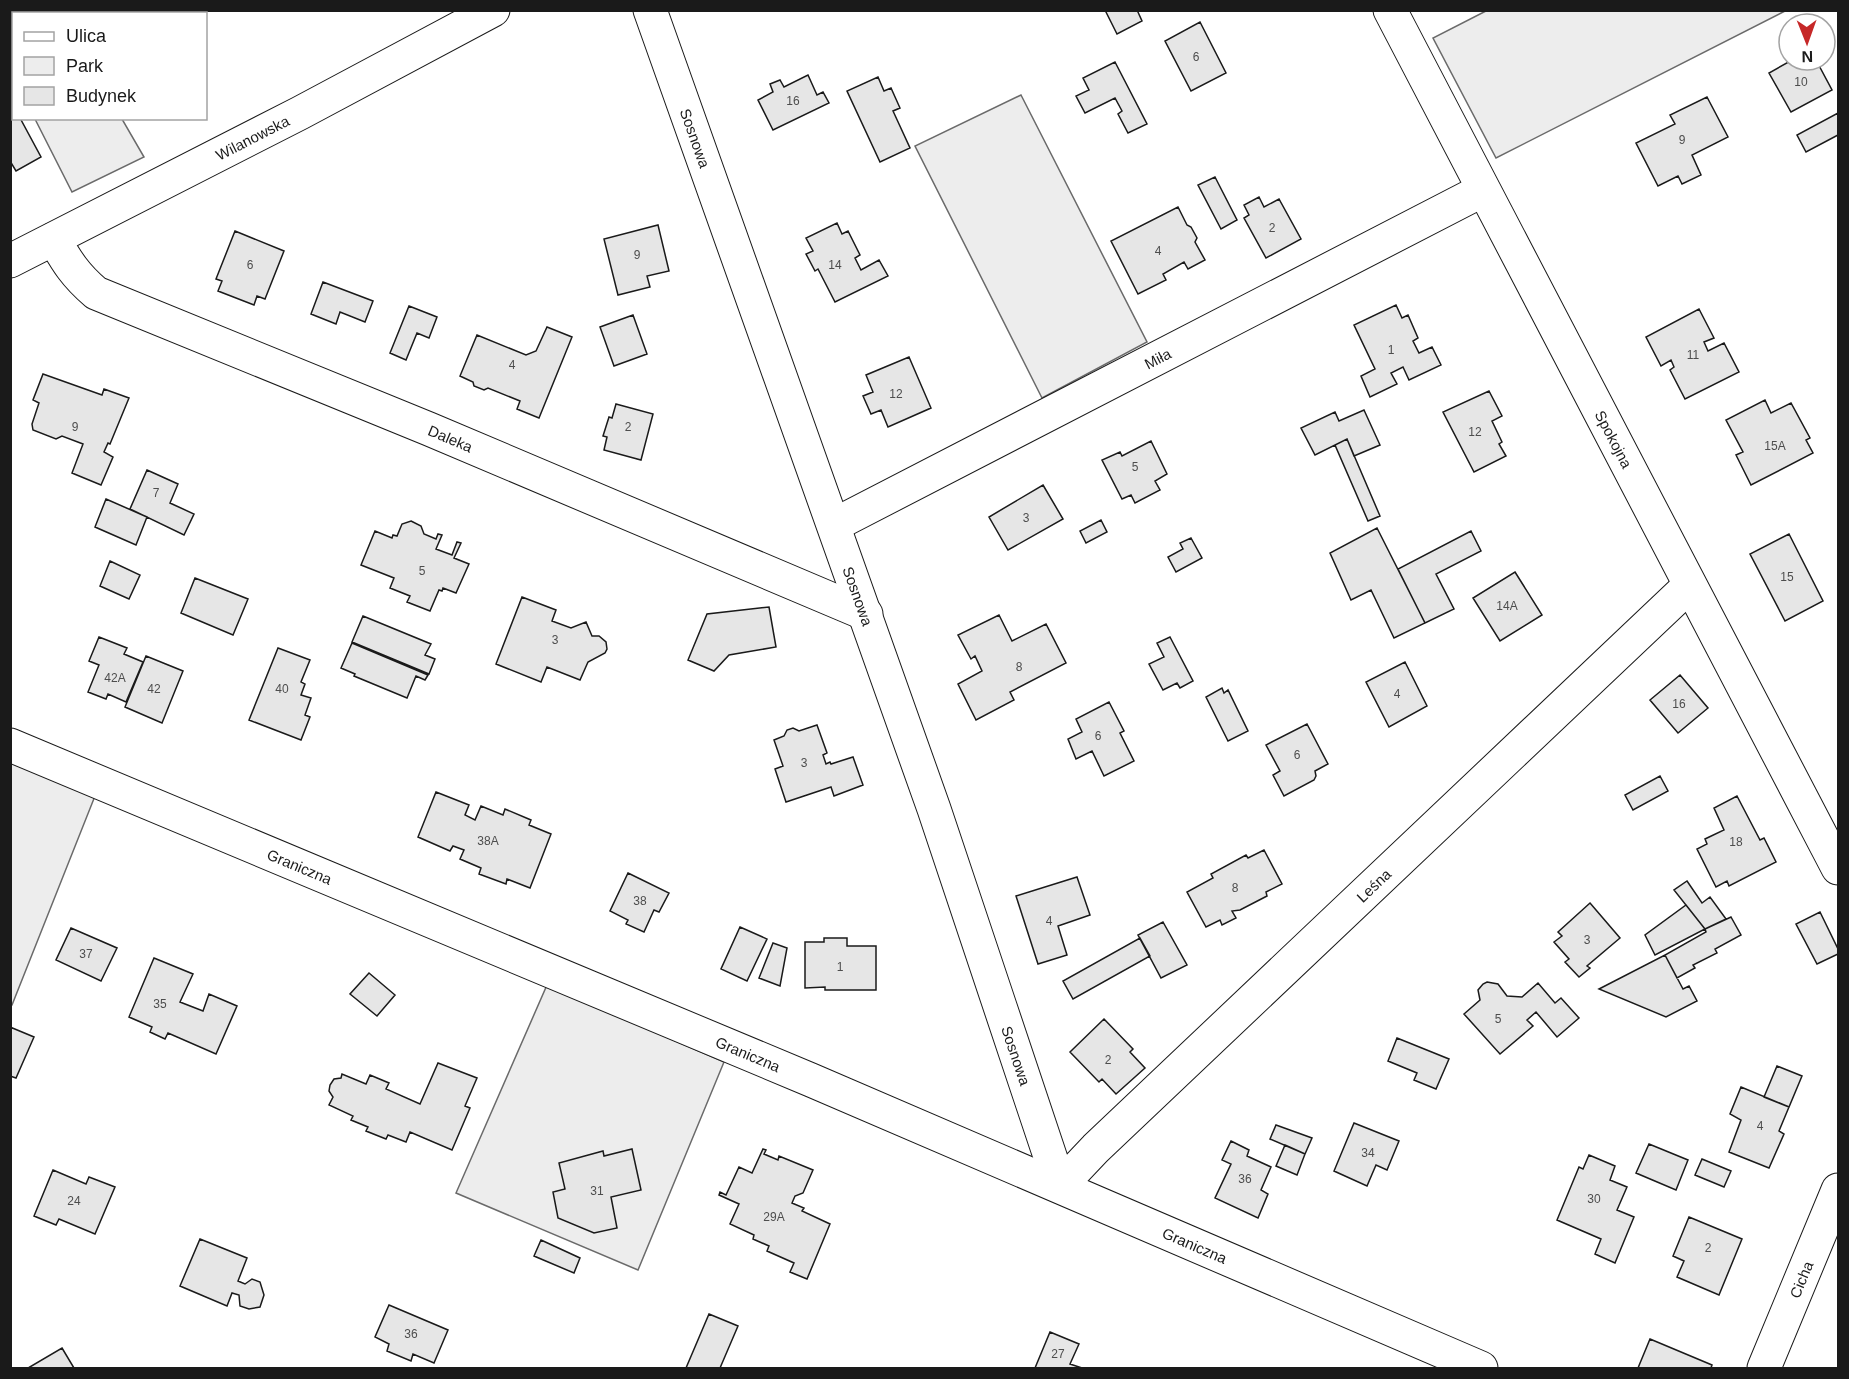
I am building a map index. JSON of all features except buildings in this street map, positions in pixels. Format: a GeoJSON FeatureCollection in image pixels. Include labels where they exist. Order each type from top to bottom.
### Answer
{"type":"FeatureCollection","features":[{"type":"Feature","properties":{"kind":"street","name":"Wilanowska"},"geometry":{"type":"LineString","coordinates":[[10,261],[300,113],[493,10]]}},
{"type":"Feature","properties":{"kind":"street","name":"Sosnowa"},"geometry":{"type":"LineString","coordinates":[[650,10],[934,809],[1060,1186]]}},
{"type":"Feature","properties":{"kind":"street","name":"Spokojna"},"geometry":{"type":"LineString","coordinates":[[1390,10],[1689,586],[1839,868]]}},
{"type":"Feature","properties":{"kind":"street","name":"Miła"},"geometry":{"type":"LineString","coordinates":[[834,525],[1483,190]]}},
{"type":"Feature","properties":{"kind":"street","name":"Daleka"},"geometry":{"type":"LineString","coordinates":[[54,239],[71,269],[96,293],[429,429],[866,614]]}},
{"type":"Feature","properties":{"kind":"street","name":"Leśna"},"geometry":{"type":"LineString","coordinates":[[1060,1186],[1096,1148],[1689,586]]}},
{"type":"Feature","properties":{"kind":"street","name":"Graniczna"},"geometry":{"type":"LineString","coordinates":[[10,745],[811,1080],[1481,1368]]}},
{"type":"Feature","properties":{"kind":"street","name":"Cicha"},"geometry":{"type":"LineString","coordinates":[[1764,1368],[1839,1190]]}},
{"type":"Feature","properties":{"kind":"green space"},"geometry":{"type":"Polygon","coordinates":[[[1486,10],[1785,11],[1777,12],[1777,15],[1496,158],[1433,38],[1486,10]]]}},
{"type":"Feature","properties":{"kind":"green space"},"geometry":{"type":"Polygon","coordinates":[[[1021,95],[1147,342],[1042,398],[915,146],[1021,95]]]}},
{"type":"Feature","properties":{"kind":"green space"},"geometry":{"type":"Polygon","coordinates":[[[36,120],[123,120],[144,157],[72,192],[36,120]]]}},
{"type":"Feature","properties":{"kind":"green space"},"geometry":{"type":"Polygon","coordinates":[[[10,761],[95,796],[12,1005],[10,1005],[10,761]]]}},
{"type":"Feature","properties":{"kind":"green space"},"geometry":{"type":"Polygon","coordinates":[[[547,985],[724,1062],[638,1270],[456,1193],[547,985]]]}}]}
